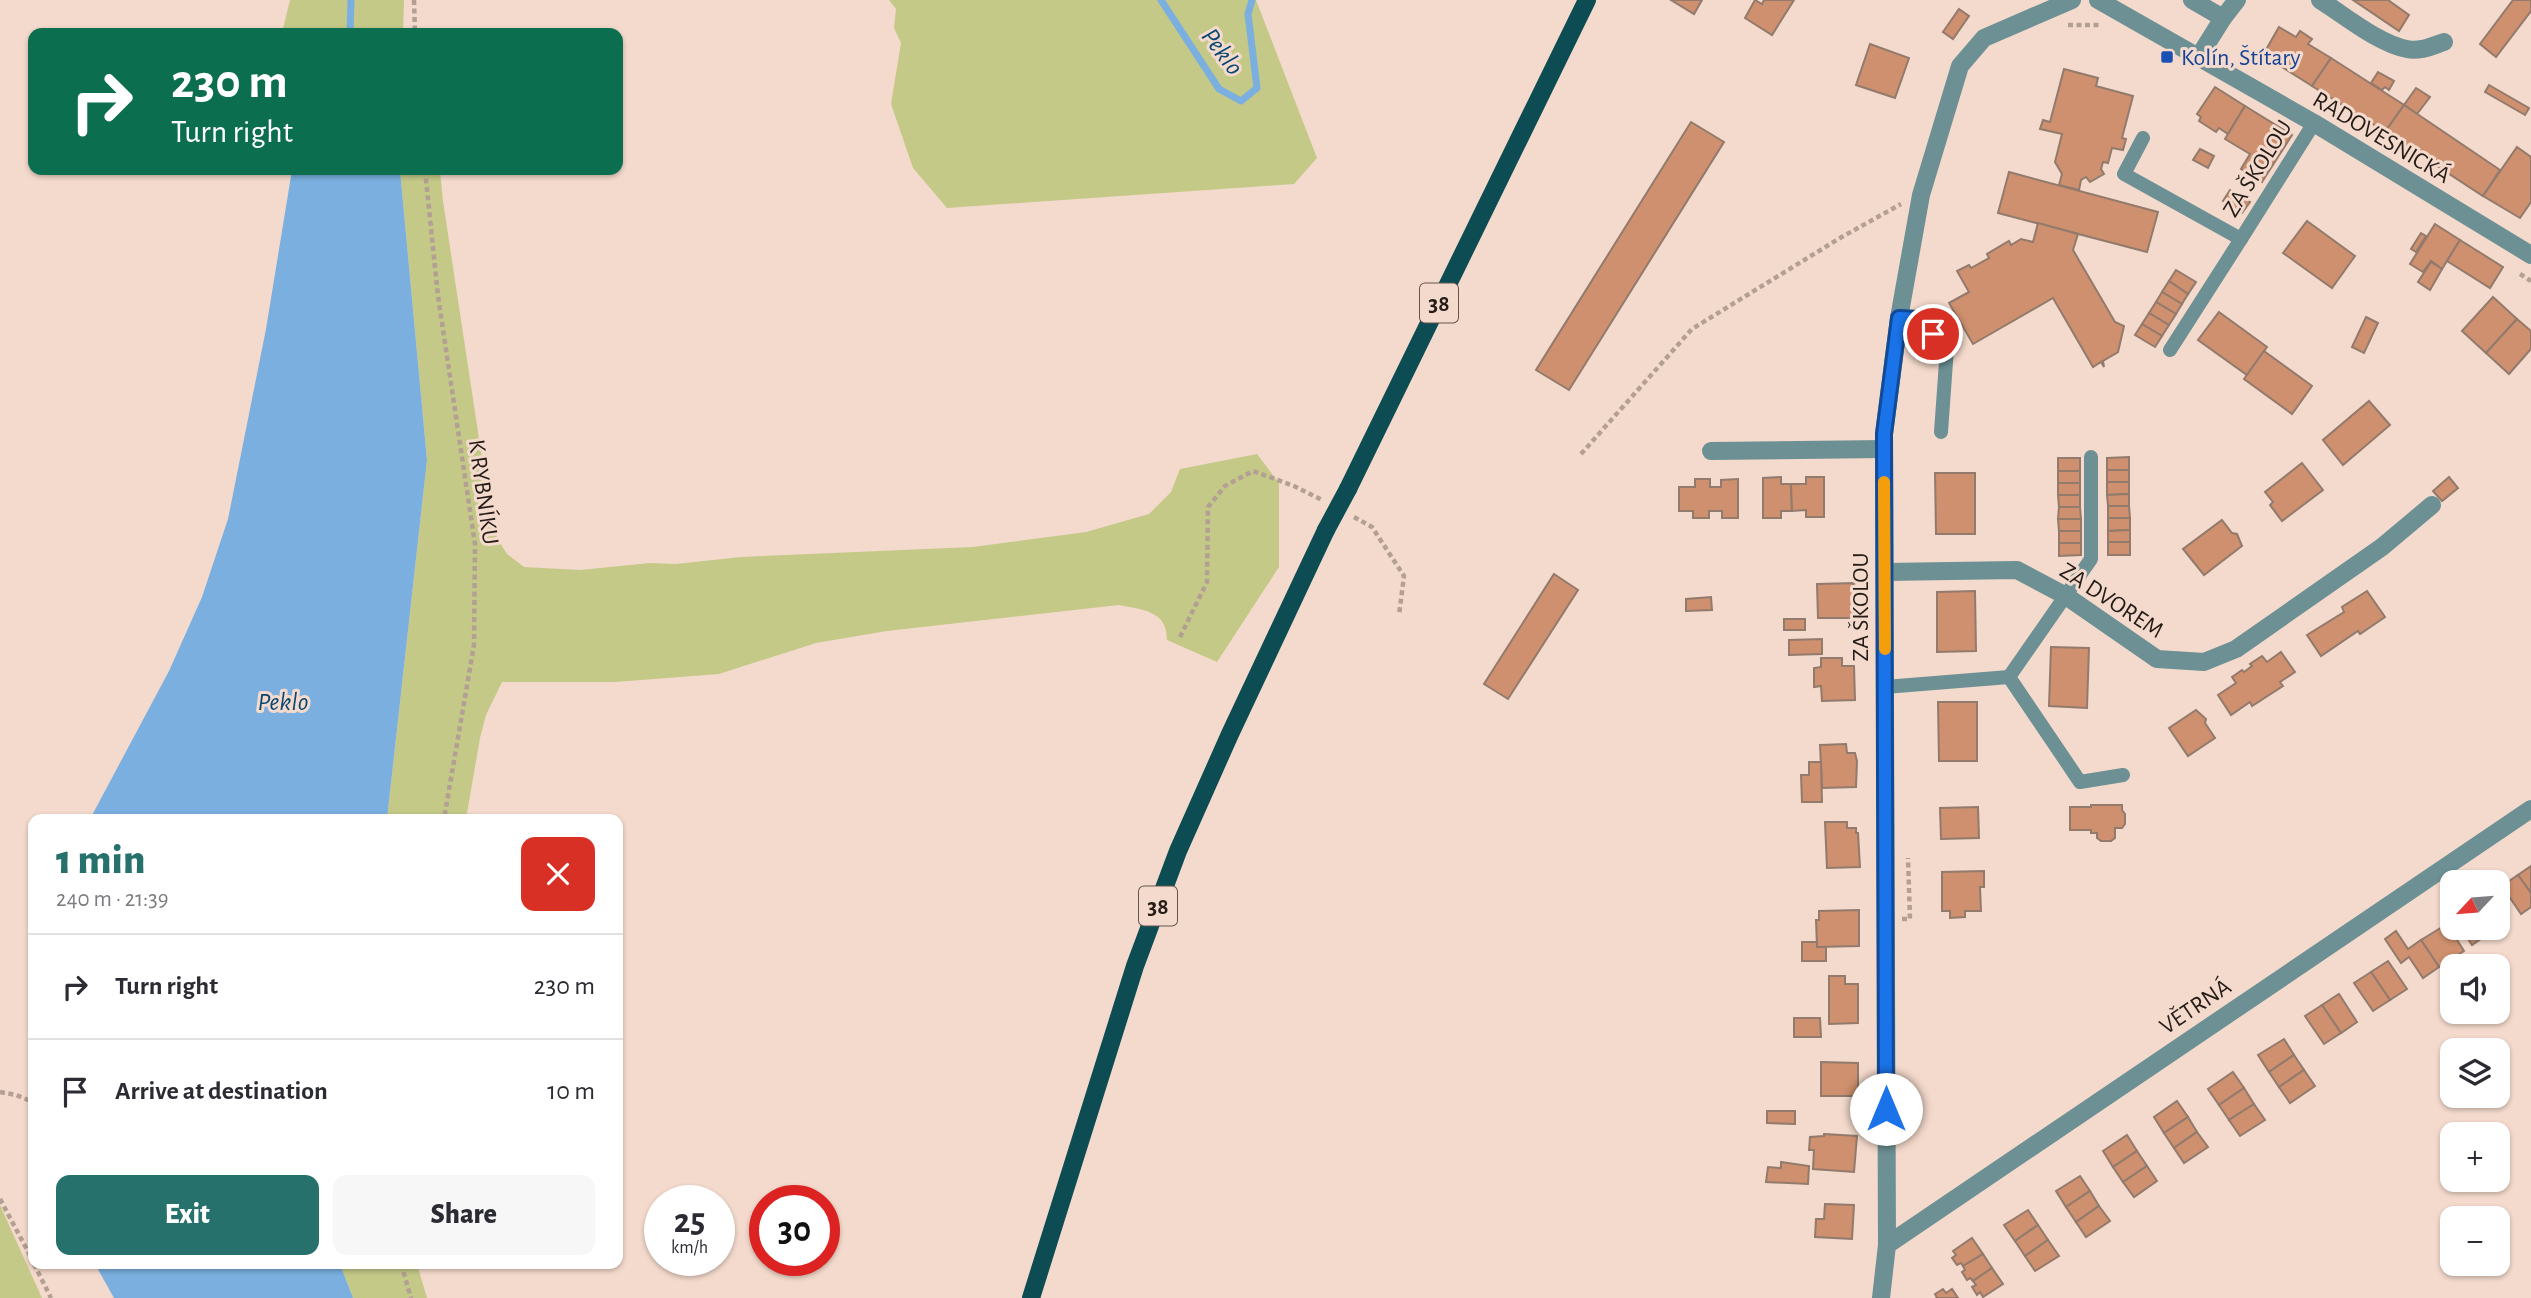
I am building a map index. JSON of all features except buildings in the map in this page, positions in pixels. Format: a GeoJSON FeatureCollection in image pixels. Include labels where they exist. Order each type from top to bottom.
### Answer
{"type":"FeatureCollection","features":[{"type":"Feature","properties":{"kind":"main road","name":"38"},"geometry":{"type":"LineString","coordinates":[[1031,1298],[1135,967],[1178,851],[1326,530],[1587,0]]}},
{"type":"Feature","properties":{"kind":"street","name":"ZA ŠKOLOU"},"geometry":{"type":"LineString","coordinates":[[1882,1293],[1886,1245],[1884,449],[1899,318],[1921,195],[1960,66],[1984,38],[2072,0]]}},
{"type":"Feature","properties":{"kind":"street","name":"RADOVESNICKÁ"},"geometry":{"type":"LineString","coordinates":[[2098,0],[2314,123],[2531,255]]}},
{"type":"Feature","properties":{"kind":"street"},"geometry":{"type":"LineString","coordinates":[[2192,0],[2223,18]]}},
{"type":"Feature","properties":{"kind":"street"},"geometry":{"type":"LineString","coordinates":[[2198,58],[2237,0]]}},
{"type":"Feature","properties":{"kind":"street"},"geometry":{"type":"LineString","coordinates":[[2320,0],[2380,38],[2407,49],[2425,49],[2444,42]]}},
{"type":"Feature","properties":{"kind":"street"},"geometry":{"type":"LineString","coordinates":[[1711,451],[1884,449]]}},
{"type":"Feature","properties":{"kind":"street","name":"ZA DVOREM"},"geometry":{"type":"LineString","coordinates":[[1885,572],[2017,570],[2066,596],[2157,659],[2204,662],[2236,649],[2382,547],[2432,505]]}},
{"type":"Feature","properties":{"kind":"street","name":"VĚTRNÁ"},"geometry":{"type":"LineString","coordinates":[[1886,1245],[2531,809]]}},
{"type":"Feature","properties":{"kind":"lane","name":"ZA ŠKOLOU"},"geometry":{"type":"LineString","coordinates":[[2170,350],[2314,123]]}},
{"type":"Feature","properties":{"kind":"lane","name":"ZA ŠKOLOU"},"geometry":{"type":"LineString","coordinates":[[2143,138],[2124,174],[2241,239]]}},
{"type":"Feature","properties":{"kind":"lane"},"geometry":{"type":"LineString","coordinates":[[1899,318],[1920,319],[1947,348],[1941,432]]}},
{"type":"Feature","properties":{"kind":"lane"},"geometry":{"type":"LineString","coordinates":[[2009,677],[2091,559],[2091,457]]}},
{"type":"Feature","properties":{"kind":"lane"},"geometry":{"type":"LineString","coordinates":[[1885,687],[2009,677]]}},
{"type":"Feature","properties":{"kind":"lane"},"geometry":{"type":"LineString","coordinates":[[2009,677],[2080,782],[2123,775]]}},
{"type":"Feature","properties":{"kind":"path"},"geometry":{"type":"LineString","coordinates":[[414,0],[415,28]]}},
{"type":"Feature","properties":{"kind":"path"},"geometry":{"type":"LineString","coordinates":[[2061,27],[2116,12]]}},
{"type":"Feature","properties":{"kind":"path","name":"K RYBNÍKU"},"geometry":{"type":"LineString","coordinates":[[426,175],[438,296],[475,544],[474,645],[445,814]]}},
{"type":"Feature","properties":{"kind":"path"},"geometry":{"type":"LineString","coordinates":[[1581,454],[1692,329],[1840,238],[1892,208],[1921,195]]}},
{"type":"Feature","properties":{"kind":"path"},"geometry":{"type":"LineString","coordinates":[[2509,267],[2531,281]]}},
{"type":"Feature","properties":{"kind":"path"},"geometry":{"type":"LineString","coordinates":[[1180,637],[1207,582],[1208,507],[1224,486],[1253,471],[1294,486],[1328,503]]}},
{"type":"Feature","properties":{"kind":"path"},"geometry":{"type":"LineString","coordinates":[[1350,515],[1372,527],[1404,576],[1399,615]]}},
{"type":"Feature","properties":{"kind":"path"},"geometry":{"type":"LineString","coordinates":[[1908,849],[1910,919]]}},
{"type":"Feature","properties":{"kind":"path"},"geometry":{"type":"LineString","coordinates":[[0,1092],[28,1100]]}},
{"type":"Feature","properties":{"kind":"path"},"geometry":{"type":"LineString","coordinates":[[0,1199],[28,1251]]}},
{"type":"Feature","properties":{"kind":"path"},"geometry":{"type":"LineString","coordinates":[[37,1269],[51,1298]]}},
{"type":"Feature","properties":{"kind":"path"},"geometry":{"type":"LineString","coordinates":[[402,1269],[411,1298]]}},
{"type":"Feature","properties":{"kind":"green space"},"geometry":{"type":"Polygon","coordinates":[[[290,0],[404,0],[403,28],[283,28],[290,0]]]}},
{"type":"Feature","properties":{"kind":"green space"},"geometry":{"type":"Polygon","coordinates":[[[889,0],[1256,0],[1317,158],[1294,184],[947,208],[913,168],[891,104],[901,43],[894,28],[896,9],[889,0]]]}},
{"type":"Feature","properties":{"kind":"green space"},"geometry":{"type":"Polygon","coordinates":[[[400,175],[440,175],[488,498],[497,538],[507,554],[524,567],[580,570],[741,557],[973,547],[1086,532],[1149,514],[1171,492],[1180,469],[1257,454],[1279,483],[1279,567],[1217,662],[1167,640],[1163,623],[1152,613],[1119,605],[887,631],[816,643],[719,674],[615,682],[502,682],[486,715],[467,814],[388,814],[427,460],[400,175]]]}},
{"type":"Feature","properties":{"kind":"green space"},"geometry":{"type":"Polygon","coordinates":[[[0,1205],[42,1298],[0,1298],[0,1205]]]}},
{"type":"Feature","properties":{"kind":"green space"},"geometry":{"type":"Polygon","coordinates":[[[342,1269],[418,1269],[427,1298],[353,1298],[342,1269]]]}},
{"type":"Feature","properties":{"kind":"water","name":"Peklo"},"geometry":{"type":"Polygon","coordinates":[[[291,175],[400,175],[427,460],[388,814],[93,814],[169,671],[202,597],[228,519],[266,329],[291,175]]]}},
{"type":"Feature","properties":{"kind":"water"},"geometry":{"type":"Polygon","coordinates":[[[98,1269],[342,1269],[353,1298],[114,1298],[98,1269]]]}},
{"type":"Feature","properties":{"kind":"waterway","name":"Peklo"},"geometry":{"type":"LineString","coordinates":[[350,28],[351,0]]}},
{"type":"Feature","properties":{"kind":"waterway","name":"Peklo"},"geometry":{"type":"LineString","coordinates":[[1161,0],[1219,89],[1241,101],[1257,88],[1248,14],[1252,0]]}},
{"type":"Feature","properties":{"kind":"slow traffic"},"geometry":{"type":"LineString","coordinates":[[1884,482],[1885,649]]}},
{"type":"Feature","properties":{"kind":"place","name":"Kolín, Štítary"},"geometry":{"type":"Point","coordinates":[2167,57]}},
{"type":"Feature","properties":{"kind":"route"},"geometry":{"type":"LineString","coordinates":[[1886,1109],[1884,434],[1899,318],[1920,319],[1933,334]]}}]}
